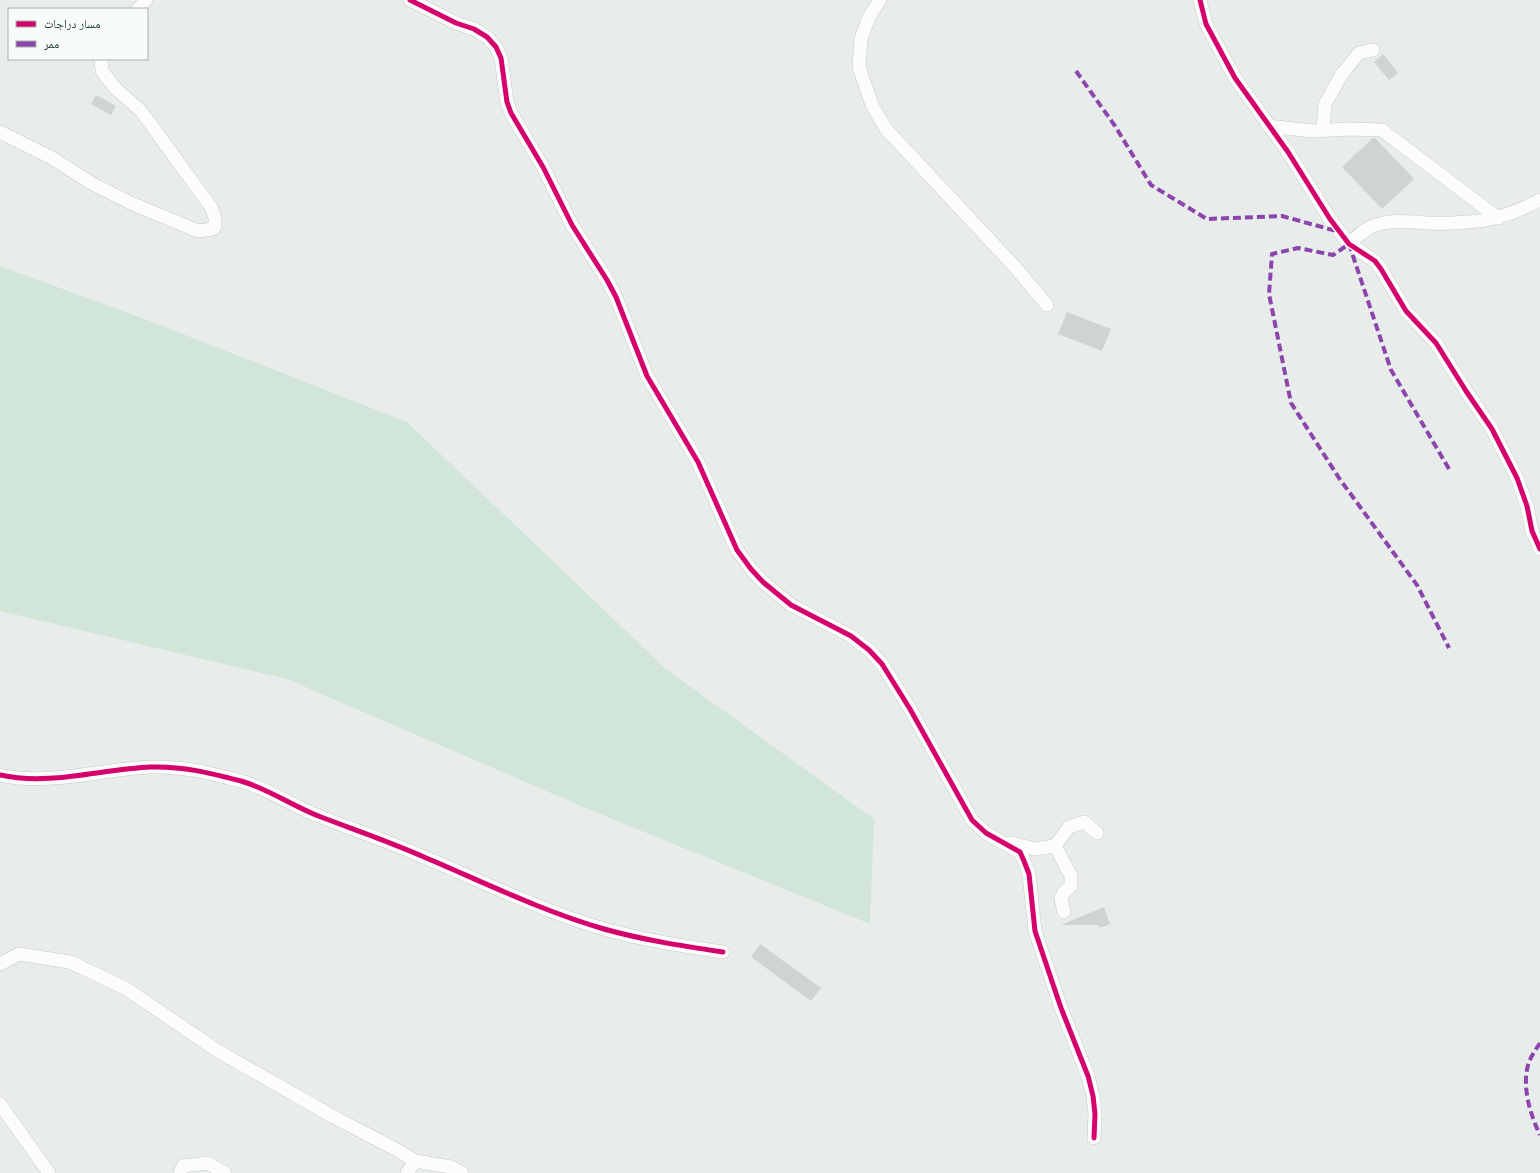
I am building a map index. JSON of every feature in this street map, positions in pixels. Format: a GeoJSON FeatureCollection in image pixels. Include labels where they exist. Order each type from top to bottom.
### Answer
{"type":"FeatureCollection","features":[{"type":"Feature","properties":{"kind":"street"},"geometry":{"type":"LineString","coordinates":[[139,8],[146,0]]}},
{"type":"Feature","properties":{"kind":"street"},"geometry":{"type":"LineString","coordinates":[[410,0],[449,19],[474,29],[487,37],[496,47],[502,58],[507,102],[511,113],[543,167],[568,218],[608,280],[647,376],[698,462],[737,550],[763,582],[791,605],[851,636],[869,650],[882,664],[910,709],[972,820],[986,833],[1020,852],[1029,874],[1035,931],[1061,1008],[1088,1076],[1093,1096],[1095,1114],[1094,1138]]}},
{"type":"Feature","properties":{"kind":"street"},"geometry":{"type":"LineString","coordinates":[[880,0],[869,17],[861,39],[859,67],[872,105],[886,128],[1015,266],[1047,305]]}},
{"type":"Feature","properties":{"kind":"street"},"geometry":{"type":"LineString","coordinates":[[1200,0],[1206,24],[1235,78],[1288,152],[1330,219],[1348,244],[1375,261],[1406,311],[1436,343],[1492,429],[1520,484],[1527,506],[1532,532],[1540,549]]}},
{"type":"Feature","properties":{"kind":"street"},"geometry":{"type":"LineString","coordinates":[[1323,130],[1325,104],[1342,74],[1359,53],[1373,50]]}},
{"type":"Feature","properties":{"kind":"street"},"geometry":{"type":"LineString","coordinates":[[0,132],[52,158],[92,183],[132,204],[198,232],[212,229],[215,226],[215,218],[211,207],[141,111],[116,88],[102,71],[101,60]]}},
{"type":"Feature","properties":{"kind":"street"},"geometry":{"type":"LineString","coordinates":[[1268,126],[1313,131],[1382,130],[1498,218]]}},
{"type":"Feature","properties":{"kind":"street"},"geometry":{"type":"LineString","coordinates":[[1348,244],[1372,226],[1389,222],[1468,222],[1498,218],[1510,215],[1540,200]]}},
{"type":"Feature","properties":{"kind":"street"},"geometry":{"type":"LineString","coordinates":[[0,775],[55,778],[150,767],[176,767],[199,770],[244,782],[318,816],[382,839],[553,912],[604,929],[663,943],[724,952]]}},
{"type":"Feature","properties":{"kind":"street"},"geometry":{"type":"LineString","coordinates":[[1002,841],[1035,849],[1056,846],[1069,827],[1084,822],[1097,833]]}},
{"type":"Feature","properties":{"kind":"street"},"geometry":{"type":"LineString","coordinates":[[1056,846],[1071,876],[1071,886],[1060,898],[1064,912]]}},
{"type":"Feature","properties":{"kind":"street"},"geometry":{"type":"LineString","coordinates":[[0,964],[19,954],[70,962],[125,988],[218,1051],[332,1116],[400,1151],[415,1161],[451,1167],[462,1173]]}},
{"type":"Feature","properties":{"kind":"street"},"geometry":{"type":"LineString","coordinates":[[0,1104],[50,1173]]}},
{"type":"Feature","properties":{"kind":"street"},"geometry":{"type":"LineString","coordinates":[[407,1173],[415,1161]]}},
{"type":"Feature","properties":{"kind":"street"},"geometry":{"type":"LineString","coordinates":[[180,1173],[183,1166],[207,1163],[226,1173]]}},
{"type":"Feature","properties":{"kind":"green space"},"geometry":{"type":"Polygon","coordinates":[[[0,266],[150,321],[407,422],[666,669],[874,819],[870,924],[590,810],[287,679],[0,611],[0,266]]]}},
{"type":"Feature","properties":{"kind":"building"},"geometry":{"type":"Polygon","coordinates":[[[1383,54],[1398,73],[1389,80],[1374,62],[1383,54]]]}},
{"type":"Feature","properties":{"kind":"building"},"geometry":{"type":"Polygon","coordinates":[[[96,95],[116,106],[111,115],[91,104],[96,95]]]}},
{"type":"Feature","properties":{"kind":"building"},"geometry":{"type":"Polygon","coordinates":[[[1373,138],[1375,138],[1414,179],[1382,209],[1342,167],[1373,138]]]}},
{"type":"Feature","properties":{"kind":"building"},"geometry":{"type":"Polygon","coordinates":[[[1067,312],[1111,329],[1102,351],[1058,334],[1067,312]]]}},
{"type":"Feature","properties":{"kind":"building"},"geometry":{"type":"Polygon","coordinates":[[[1104,907],[1110,924],[1100,928],[1098,925],[1061,925],[1104,907]]]}},
{"type":"Feature","properties":{"kind":"building"},"geometry":{"type":"Polygon","coordinates":[[[760,944],[821,988],[811,1001],[751,957],[760,944]]]}},
{"type":"Feature","properties":{"kind":"marked path"},"geometry":{"type":"LineString","coordinates":[[1076,71],[1115,126],[1151,185],[1207,219],[1282,216],[1340,232]]}},
{"type":"Feature","properties":{"kind":"marked path"},"geometry":{"type":"LineString","coordinates":[[1449,469],[1391,370],[1349,244],[1333,255],[1298,248],[1272,254],[1269,294],[1291,403],[1339,478],[1417,585],[1449,648]]}},
{"type":"Feature","properties":{"kind":"marked path"},"geometry":{"type":"LineString","coordinates":[[1540,1043],[1529,1062],[1526,1080],[1526,1090],[1530,1109],[1540,1135]]}},
{"type":"Feature","properties":{"kind":"cycle path"},"geometry":{"type":"LineString","coordinates":[[410,0],[456,23],[474,29],[487,37],[496,47],[501,58],[507,102],[511,113],[543,167],[572,225],[616,297],[647,376],[698,462],[737,550],[763,582],[791,605],[851,636],[869,650],[882,664],[910,709],[972,820],[986,833],[1020,852],[1029,874],[1035,931],[1061,1008],[1088,1076],[1093,1096],[1095,1114],[1094,1138]]}},
{"type":"Feature","properties":{"kind":"cycle path"},"geometry":{"type":"LineString","coordinates":[[1200,0],[1206,24],[1235,78],[1288,152],[1330,219],[1349,244],[1375,261],[1406,311],[1436,343],[1492,429],[1517,478],[1527,506],[1532,531],[1540,549]]}},
{"type":"Feature","properties":{"kind":"cycle path"},"geometry":{"type":"LineString","coordinates":[[0,775],[19,778],[57,778],[132,768],[151,767],[185,769],[218,775],[251,784],[311,813],[398,846],[558,914],[604,929],[633,936],[723,952]]}}]}
